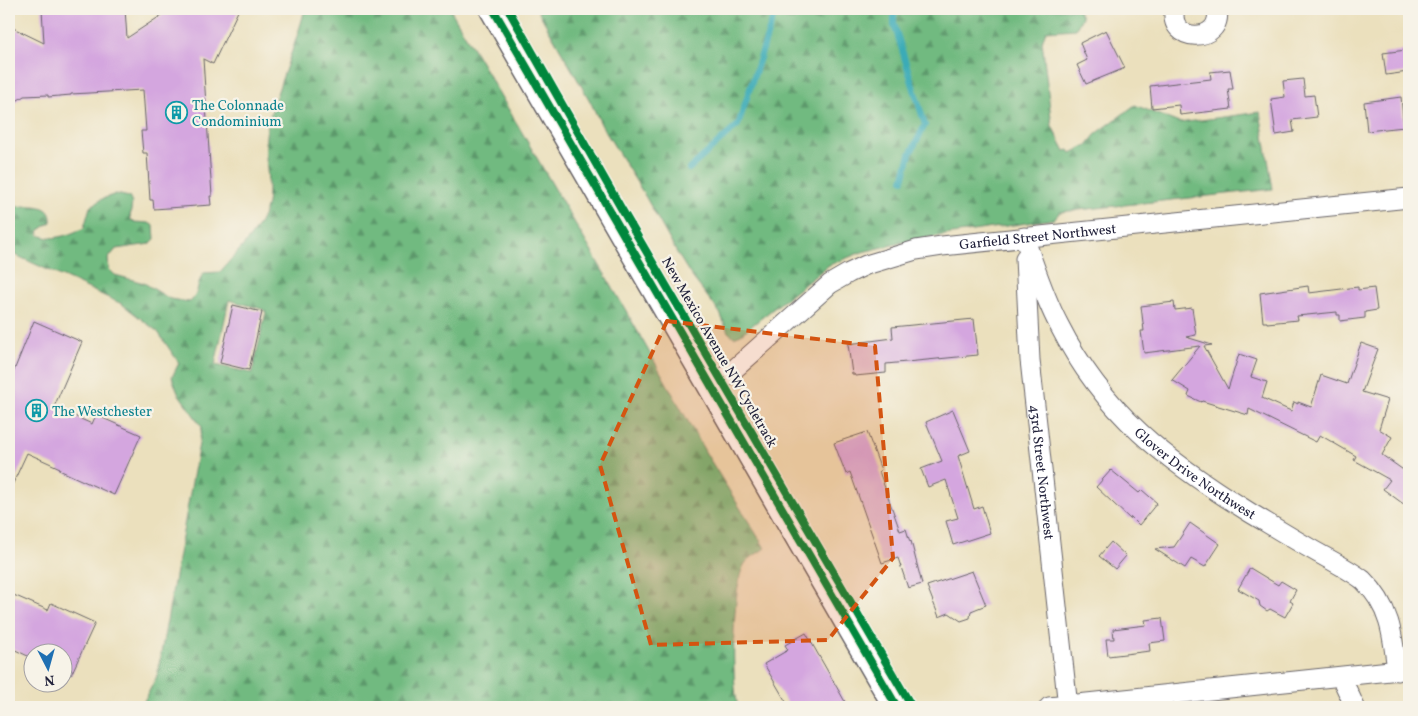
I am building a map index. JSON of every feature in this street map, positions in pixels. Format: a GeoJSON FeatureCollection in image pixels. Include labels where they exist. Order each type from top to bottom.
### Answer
{"type":"FeatureCollection","features":[{"type":"Feature","properties":{"kind":"street"},"geometry":{"type":"LineString","coordinates":[[493,9],[897,707]]}},
{"type":"Feature","properties":{"kind":"street"},"geometry":{"type":"LineString","coordinates":[[1175,9],[1174,20],[1178,27],[1190,35],[1197,36],[1204,34],[1214,26],[1217,20],[1217,9]]}},
{"type":"Feature","properties":{"kind":"street","name":"Garfield Street Northwest"},"geometry":{"type":"LineString","coordinates":[[713,388],[830,284],[849,273],[883,259],[916,250],[1024,237],[1409,198]]}},
{"type":"Feature","properties":{"kind":"street","name":"Glover Drive Northwest"},"geometry":{"type":"LineString","coordinates":[[1024,237],[1058,323],[1069,344],[1095,383],[1114,406],[1143,436],[1179,466],[1363,580],[1376,594],[1388,619],[1403,670]]}},
{"type":"Feature","properties":{"kind":"street","name":"43rd Street Northwest"},"geometry":{"type":"LineString","coordinates":[[1024,237],[1030,360],[1062,707]]}},
{"type":"Feature","properties":{"kind":"street"},"geometry":{"type":"LineString","coordinates":[[1062,707],[1403,670]]}},
{"type":"Feature","properties":{"kind":"street"},"geometry":{"type":"LineString","coordinates":[[1341,676],[1355,707]]}},
{"type":"Feature","properties":{"kind":"highlighted area"},"geometry":{"type":"Polygon","coordinates":[[[667,321],[875,346],[893,558],[828,640],[651,645],[600,465],[667,321]]]}},
{"type":"Feature","properties":{"kind":"green space"},"geometry":{"type":"Polygon","coordinates":[[[305,9],[450,9],[625,309],[707,455],[765,548],[744,565],[737,593],[734,635],[734,678],[738,707],[141,707],[157,676],[202,427],[178,393],[172,377],[179,363],[158,332],[122,304],[9,252],[9,207],[36,206],[47,210],[51,222],[38,231],[39,235],[50,238],[68,235],[84,228],[90,207],[102,199],[116,194],[129,197],[132,203],[130,218],[134,222],[149,223],[154,226],[155,239],[150,244],[116,249],[108,259],[109,269],[115,275],[144,283],[170,299],[190,302],[204,273],[220,272],[251,236],[263,216],[267,205],[268,193],[266,133],[305,9]],[[229,300],[215,365],[252,373],[266,312],[262,309],[229,300]]]}},
{"type":"Feature","properties":{"kind":"green space"},"geometry":{"type":"Polygon","coordinates":[[[537,9],[1078,9],[1082,17],[1076,29],[1046,31],[1042,41],[1052,126],[1065,151],[1069,150],[1071,153],[1087,145],[1096,134],[1135,105],[1179,123],[1260,112],[1273,189],[1060,212],[1054,219],[918,239],[862,252],[829,265],[741,334],[734,337],[728,332],[720,313],[690,274],[677,253],[644,194],[602,126],[590,101],[537,9]]]}},
{"type":"Feature","properties":{"kind":"building","name":"The Colonnade Condominium"},"geometry":{"type":"Polygon","coordinates":[[[42,9],[125,9],[127,38],[171,9],[239,9],[213,64],[203,59],[211,205],[154,209],[153,200],[150,200],[147,153],[143,153],[141,131],[146,131],[143,90],[48,97],[48,95],[24,96],[9,106],[9,26],[44,43],[42,9]]]}},
{"type":"Feature","properties":{"kind":"building"},"geometry":{"type":"Polygon","coordinates":[[[1106,30],[1125,68],[1086,84],[1077,65],[1087,60],[1080,43],[1106,30]]]}},
{"type":"Feature","properties":{"kind":"building"},"geometry":{"type":"Polygon","coordinates":[[[1406,50],[1408,72],[1386,75],[1383,53],[1406,50]]]}},
{"type":"Feature","properties":{"kind":"building"},"geometry":{"type":"Polygon","coordinates":[[[1230,70],[1233,89],[1228,89],[1231,109],[1180,115],[1179,105],[1152,108],[1150,86],[1211,79],[1210,72],[1230,70]]]}},
{"type":"Feature","properties":{"kind":"building"},"geometry":{"type":"Polygon","coordinates":[[[1303,79],[1305,96],[1314,95],[1317,117],[1292,120],[1294,132],[1276,135],[1271,99],[1285,97],[1283,81],[1303,79]]]}},
{"type":"Feature","properties":{"kind":"building"},"geometry":{"type":"Polygon","coordinates":[[[1401,97],[1404,127],[1367,131],[1364,102],[1401,97]]]}},
{"type":"Feature","properties":{"kind":"building"},"geometry":{"type":"Polygon","coordinates":[[[1308,286],[1309,293],[1358,287],[1358,290],[1374,288],[1377,310],[1365,312],[1365,318],[1340,321],[1340,315],[1337,315],[1337,312],[1297,316],[1298,320],[1263,322],[1260,293],[1308,286]]]}},
{"type":"Feature","properties":{"kind":"building"},"geometry":{"type":"Polygon","coordinates":[[[1174,302],[1175,310],[1192,308],[1196,335],[1186,337],[1212,345],[1204,346],[1228,389],[1239,354],[1257,360],[1251,377],[1267,382],[1262,398],[1291,411],[1294,402],[1311,407],[1321,375],[1347,384],[1361,343],[1378,349],[1362,392],[1388,400],[1379,429],[1392,437],[1382,455],[1409,474],[1409,508],[1383,489],[1390,480],[1354,460],[1356,456],[1320,435],[1316,442],[1249,409],[1248,415],[1201,402],[1188,396],[1190,391],[1172,380],[1200,346],[1144,353],[1141,331],[1144,331],[1141,306],[1174,302]]]}},
{"type":"Feature","properties":{"kind":"building"},"geometry":{"type":"Polygon","coordinates":[[[233,305],[262,312],[249,370],[220,363],[233,305]]]}},
{"type":"Feature","properties":{"kind":"building"},"geometry":{"type":"Polygon","coordinates":[[[974,319],[978,355],[886,364],[886,373],[855,376],[852,374],[848,344],[893,338],[892,327],[974,319]]]}},
{"type":"Feature","properties":{"kind":"building","name":"The Westchester"},"geometry":{"type":"Polygon","coordinates":[[[34,321],[82,342],[54,407],[92,424],[96,415],[141,435],[114,495],[27,453],[9,492],[9,383],[34,321]]]}},
{"type":"Feature","properties":{"kind":"building"},"geometry":{"type":"Polygon","coordinates":[[[953,410],[970,451],[958,456],[974,509],[982,506],[990,533],[953,545],[946,521],[958,518],[946,480],[928,487],[921,469],[942,461],[926,422],[953,410]]]}},
{"type":"Feature","properties":{"kind":"building"},"geometry":{"type":"Polygon","coordinates":[[[867,432],[900,531],[906,529],[911,541],[922,584],[908,588],[898,558],[882,563],[850,472],[846,474],[834,443],[867,432]]]}},
{"type":"Feature","properties":{"kind":"building"},"geometry":{"type":"Polygon","coordinates":[[[1111,470],[1139,493],[1142,490],[1157,503],[1139,525],[1096,487],[1111,470]]]}},
{"type":"Feature","properties":{"kind":"building"},"geometry":{"type":"Polygon","coordinates":[[[1190,523],[1220,544],[1205,567],[1191,559],[1185,568],[1155,549],[1174,547],[1190,523]]]}},
{"type":"Feature","properties":{"kind":"building"},"geometry":{"type":"Polygon","coordinates":[[[1111,542],[1126,556],[1115,569],[1099,556],[1111,542]]]}},
{"type":"Feature","properties":{"kind":"building"},"geometry":{"type":"Polygon","coordinates":[[[1250,568],[1278,585],[1281,581],[1296,590],[1290,601],[1293,603],[1285,617],[1270,609],[1267,611],[1260,606],[1259,601],[1238,589],[1250,568]]]}},
{"type":"Feature","properties":{"kind":"building"},"geometry":{"type":"Polygon","coordinates":[[[972,571],[986,605],[971,611],[970,618],[961,621],[949,613],[939,617],[927,586],[972,571]]]}},
{"type":"Feature","properties":{"kind":"building"},"geometry":{"type":"Polygon","coordinates":[[[9,593],[48,610],[51,603],[95,623],[72,673],[72,644],[22,644],[22,653],[9,647],[9,593]]]}},
{"type":"Feature","properties":{"kind":"building"},"geometry":{"type":"Polygon","coordinates":[[[1162,618],[1165,641],[1149,643],[1150,651],[1108,656],[1106,639],[1114,639],[1113,629],[1146,625],[1145,620],[1162,618]]]}},
{"type":"Feature","properties":{"kind":"building"},"geometry":{"type":"Polygon","coordinates":[[[806,633],[848,707],[789,707],[764,664],[788,650],[785,645],[806,633]]]}},
{"type":"Feature","properties":{"kind":"waterway"},"geometry":{"type":"LineString","coordinates":[[689,169],[738,125],[776,9]]}},
{"type":"Feature","properties":{"kind":"waterway"},"geometry":{"type":"LineString","coordinates":[[894,9],[894,24],[925,125],[910,154],[903,180]]}},
{"type":"Feature","properties":{"kind":"cycle path"},"geometry":{"type":"LineString","coordinates":[[493,9],[897,707]]}},
{"type":"Feature","properties":{"kind":"cycle path","name":"New Mexico Avenue NW Cycletrack"},"geometry":{"type":"LineString","coordinates":[[508,9],[621,208],[912,707]]}},
{"type":"Feature","properties":{"kind":"place","name":"The Colonnade Condominium"},"geometry":{"type":"Point","coordinates":[176,113]}},
{"type":"Feature","properties":{"kind":"place","name":"The Westchester"},"geometry":{"type":"Point","coordinates":[36,411]}}]}
